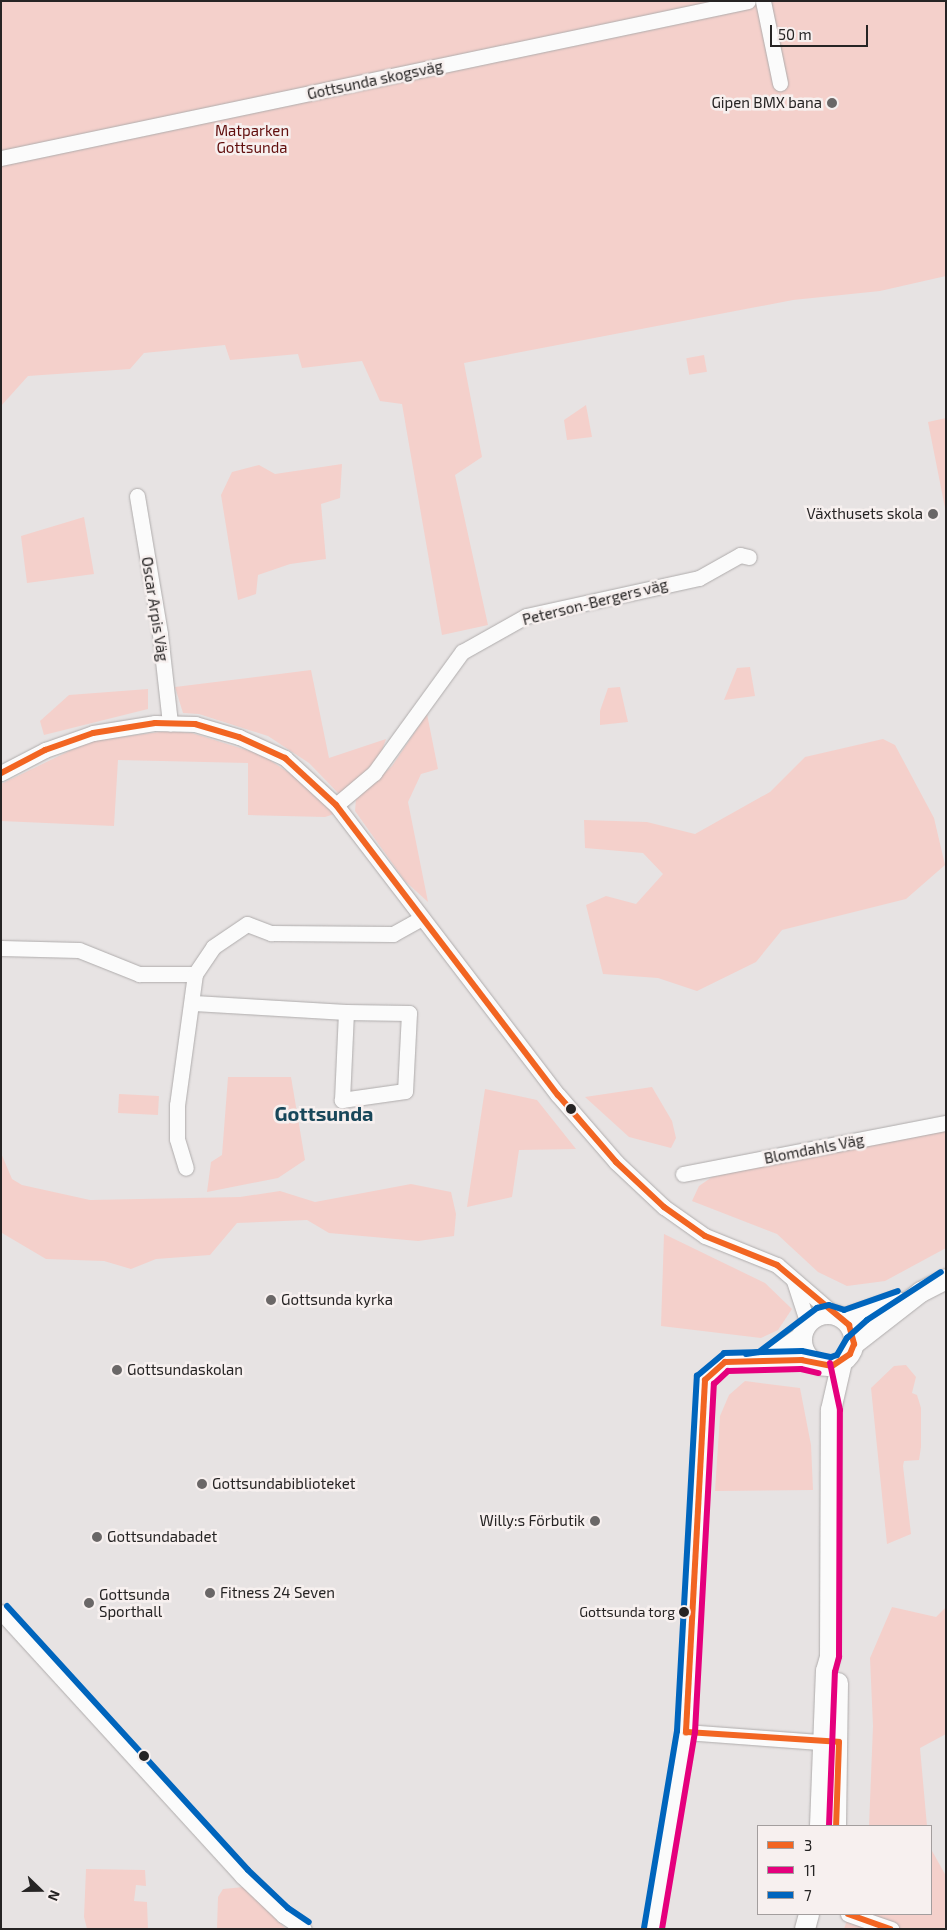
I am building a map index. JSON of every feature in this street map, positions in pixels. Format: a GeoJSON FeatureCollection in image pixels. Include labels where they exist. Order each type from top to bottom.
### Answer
{"type":"FeatureCollection","features":[{"type":"Feature","properties":{"kind":"street","name":"Gottsunda skogsväg"},"geometry":{"type":"LineString","coordinates":[[1,158],[748,1]]}},
{"type":"Feature","properties":{"kind":"street"},"geometry":{"type":"LineString","coordinates":[[763,1],[780,83]]}},
{"type":"Feature","properties":{"kind":"street","name":"Oscar Arpis Väg"},"geometry":{"type":"LineString","coordinates":[[137,496],[160,634],[170,723]]}},
{"type":"Feature","properties":{"kind":"street","name":"Peterson-Bergers väg"},"geometry":{"type":"LineString","coordinates":[[336,805],[374,773],[462,652],[526,616],[699,578],[740,555],[749,557]]}},
{"type":"Feature","properties":{"kind":"street"},"geometry":{"type":"LineString","coordinates":[[1,773],[45,750],[93,733],[124,726],[170,723],[195,724],[265,746],[306,774],[336,805],[558,1095],[616,1162],[664,1207],[706,1236],[777,1265],[840,1317],[853,1332],[854,1344],[850,1354],[842,1362],[831,1410],[830,1658],[826,1671],[836,1825]]}},
{"type":"Feature","properties":{"kind":"street"},"geometry":{"type":"LineString","coordinates":[[186,1168],[177,1139],[178,1105],[194,1003],[196,974],[213,947],[247,924],[271,933],[393,934],[422,918]]}},
{"type":"Feature","properties":{"kind":"street"},"geometry":{"type":"LineString","coordinates":[[1,948],[79,950],[139,974],[196,974]]}},
{"type":"Feature","properties":{"kind":"street"},"geometry":{"type":"LineString","coordinates":[[194,1003],[346,1012],[409,1013],[405,1091],[342,1100],[346,1012]]}},
{"type":"Feature","properties":{"kind":"street","name":"Blomdahls Väg"},"geometry":{"type":"LineString","coordinates":[[683,1174],[946,1123]]}},
{"type":"Feature","properties":{"kind":"street"},"geometry":{"type":"LineString","coordinates":[[792,1277],[806,1327],[803,1345],[817,1363],[831,1410]]}},
{"type":"Feature","properties":{"kind":"street"},"geometry":{"type":"LineString","coordinates":[[854,1344],[921,1292],[946,1278]]}},
{"type":"Feature","properties":{"kind":"street"},"geometry":{"type":"LineString","coordinates":[[764,1360],[820,1316],[840,1317],[921,1292]]}},
{"type":"Feature","properties":{"kind":"street"},"geometry":{"type":"LineString","coordinates":[[653,1929],[686,1732],[705,1380],[725,1362],[764,1360],[817,1363],[842,1362]]}},
{"type":"Feature","properties":{"kind":"street"},"geometry":{"type":"LineString","coordinates":[[1,1612],[219,1851],[283,1915],[304,1929]]}},
{"type":"Feature","properties":{"kind":"street"},"geometry":{"type":"LineString","coordinates":[[686,1732],[831,1743]]}},
{"type":"Feature","properties":{"kind":"street"},"geometry":{"type":"LineString","coordinates":[[820,1825],[831,1743]]}},
{"type":"Feature","properties":{"kind":"street"},"geometry":{"type":"LineString","coordinates":[[805,1929],[809,1915]]}},
{"type":"Feature","properties":{"kind":"street"},"geometry":{"type":"LineString","coordinates":[[820,1929],[824,1915]]}},
{"type":"Feature","properties":{"kind":"street"},"geometry":{"type":"LineString","coordinates":[[851,1915],[891,1929]]}},
{"type":"Feature","properties":{"kind":"green space","name":"Matparken Gottsunda"},"geometry":{"type":"Polygon","coordinates":[[[1,1],[946,1],[946,276],[880,291],[793,300],[464,363],[482,457],[455,475],[488,625],[442,635],[402,404],[380,401],[362,361],[302,368],[298,354],[230,360],[225,345],[144,353],[130,369],[28,376],[1,406],[1,1]]]}},
{"type":"Feature","properties":{"kind":"green space"},"geometry":{"type":"Polygon","coordinates":[[[704,355],[707,372],[689,375],[686,358],[704,355]]]}},
{"type":"Feature","properties":{"kind":"green space"},"geometry":{"type":"Polygon","coordinates":[[[586,405],[592,437],[567,440],[564,420],[586,405]]]}},
{"type":"Feature","properties":{"kind":"green space"},"geometry":{"type":"Polygon","coordinates":[[[946,418],[946,513],[928,422],[946,418]]]}},
{"type":"Feature","properties":{"kind":"green space"},"geometry":{"type":"Polygon","coordinates":[[[342,464],[340,498],[321,504],[326,559],[290,564],[258,575],[256,594],[238,600],[221,495],[232,472],[259,465],[275,474],[342,464]]]}},
{"type":"Feature","properties":{"kind":"green space"},"geometry":{"type":"Polygon","coordinates":[[[84,517],[94,574],[27,583],[21,536],[84,517]]]}},
{"type":"Feature","properties":{"kind":"green space"},"geometry":{"type":"Polygon","coordinates":[[[750,667],[755,696],[724,700],[737,668],[750,667]]]}},
{"type":"Feature","properties":{"kind":"green space"},"geometry":{"type":"Polygon","coordinates":[[[311,670],[329,758],[386,739],[374,773],[340,795],[309,763],[268,736],[199,714],[183,713],[175,687],[311,670]]]}},
{"type":"Feature","properties":{"kind":"green space"},"geometry":{"type":"Polygon","coordinates":[[[620,687],[628,722],[600,725],[600,711],[608,688],[620,687]]]}},
{"type":"Feature","properties":{"kind":"green space"},"geometry":{"type":"Polygon","coordinates":[[[148,689],[148,709],[44,735],[40,721],[69,695],[148,689]]]}},
{"type":"Feature","properties":{"kind":"green space"},"geometry":{"type":"Polygon","coordinates":[[[427,714],[438,769],[421,774],[408,802],[428,902],[405,881],[355,811],[356,799],[392,766],[427,714]]]}},
{"type":"Feature","properties":{"kind":"green space"},"geometry":{"type":"Polygon","coordinates":[[[167,731],[192,733],[262,755],[303,782],[334,814],[325,817],[248,815],[248,763],[118,760],[114,826],[1,821],[1,784],[90,741],[167,731]]]}},
{"type":"Feature","properties":{"kind":"green space"},"geometry":{"type":"Polygon","coordinates":[[[883,739],[895,745],[934,818],[945,865],[906,899],[782,930],[756,962],[697,991],[658,978],[603,974],[586,905],[606,896],[636,904],[663,874],[643,853],[585,848],[584,820],[647,822],[695,834],[770,792],[805,757],[883,739]]]}},
{"type":"Feature","properties":{"kind":"green space"},"geometry":{"type":"Polygon","coordinates":[[[228,1077],[291,1077],[305,1160],[278,1178],[207,1192],[211,1162],[222,1155],[228,1077]]]}},
{"type":"Feature","properties":{"kind":"green space"},"geometry":{"type":"Polygon","coordinates":[[[652,1087],[672,1121],[676,1138],[671,1148],[629,1137],[585,1097],[652,1087]]]}},
{"type":"Feature","properties":{"kind":"green space"},"geometry":{"type":"Polygon","coordinates":[[[485,1089],[537,1100],[576,1149],[519,1150],[512,1197],[467,1207],[485,1089]]]}},
{"type":"Feature","properties":{"kind":"green space"},"geometry":{"type":"Polygon","coordinates":[[[119,1094],[159,1096],[158,1115],[118,1113],[119,1094]]]}},
{"type":"Feature","properties":{"kind":"green space"},"geometry":{"type":"Polygon","coordinates":[[[946,1123],[946,1248],[885,1281],[847,1286],[818,1272],[777,1234],[692,1201],[699,1186],[712,1177],[946,1123]]]}},
{"type":"Feature","properties":{"kind":"green space"},"geometry":{"type":"Polygon","coordinates":[[[1,1153],[12,1179],[22,1185],[90,1200],[240,1197],[280,1191],[315,1202],[411,1184],[451,1192],[456,1214],[454,1236],[418,1241],[329,1233],[307,1220],[237,1223],[210,1255],[156,1259],[131,1269],[104,1261],[46,1259],[2,1233],[1,1153]]]}},
{"type":"Feature","properties":{"kind":"green space"},"geometry":{"type":"Polygon","coordinates":[[[664,1234],[765,1283],[792,1309],[778,1330],[761,1338],[661,1326],[664,1234]]]}},
{"type":"Feature","properties":{"kind":"green space"},"geometry":{"type":"Polygon","coordinates":[[[906,1365],[916,1377],[912,1393],[917,1395],[921,1408],[921,1447],[919,1460],[904,1461],[903,1466],[911,1534],[887,1544],[871,1388],[894,1366],[906,1365]]]}},
{"type":"Feature","properties":{"kind":"green space"},"geometry":{"type":"Polygon","coordinates":[[[745,1381],[800,1388],[811,1445],[813,1490],[715,1491],[720,1416],[729,1395],[745,1381]]]}},
{"type":"Feature","properties":{"kind":"green space"},"geometry":{"type":"Polygon","coordinates":[[[892,1607],[936,1617],[946,1607],[946,1734],[920,1748],[927,1825],[869,1825],[873,1726],[870,1658],[892,1607]]]}},
{"type":"Feature","properties":{"kind":"green space"},"geometry":{"type":"Polygon","coordinates":[[[932,1851],[946,1876],[946,1929],[844,1929],[849,1915],[932,1915],[932,1851]]]}},
{"type":"Feature","properties":{"kind":"green space"},"geometry":{"type":"Polygon","coordinates":[[[86,1869],[145,1870],[146,1886],[136,1885],[134,1901],[147,1902],[148,1929],[87,1929],[84,1917],[86,1869]]]}},
{"type":"Feature","properties":{"kind":"green space"},"geometry":{"type":"Polygon","coordinates":[[[244,1887],[287,1929],[217,1929],[218,1897],[223,1889],[244,1887]]]}},
{"type":"Feature","properties":{"kind":"transit line","name":"3"},"geometry":{"type":"LineString","coordinates":[[1,773],[45,750],[93,733],[155,723],[195,724],[239,737],[285,758],[336,805],[558,1095],[616,1162],[664,1207],[705,1236],[777,1265],[849,1325],[854,1344],[850,1354],[832,1366],[802,1360],[725,1362],[705,1380],[686,1732]]}},
{"type":"Feature","properties":{"kind":"transit line","name":"7"},"geometry":{"type":"LineString","coordinates":[[644,1928],[677,1731],[697,1376],[724,1353],[802,1351],[831,1357],[837,1355],[847,1338],[867,1320],[941,1272]]}},
{"type":"Feature","properties":{"kind":"transit line","name":"7"},"geometry":{"type":"LineString","coordinates":[[746,1354],[759,1352],[817,1308],[829,1305],[844,1310],[898,1291]]}},
{"type":"Feature","properties":{"kind":"transit line","name":"11"},"geometry":{"type":"LineString","coordinates":[[829,1825],[835,1672],[839,1657],[840,1410],[830,1363]]}},
{"type":"Feature","properties":{"kind":"transit line","name":"11"},"geometry":{"type":"LineString","coordinates":[[662,1929],[695,1732],[714,1384],[728,1371],[801,1369],[819,1373]]}},
{"type":"Feature","properties":{"kind":"transit line","name":"7"},"geometry":{"type":"LineString","coordinates":[[7,1606],[248,1870],[288,1908],[309,1922]]}},
{"type":"Feature","properties":{"kind":"transit line","name":"3"},"geometry":{"type":"LineString","coordinates":[[686,1732],[839,1742],[836,1825]]}},
{"type":"Feature","properties":{"kind":"transit line","name":"3"},"geometry":{"type":"LineString","coordinates":[[851,1915],[890,1929]]}},
{"type":"Feature","properties":{"kind":"place","name":"Gipen BMX bana"},"geometry":{"type":"Point","coordinates":[832,103]}},
{"type":"Feature","properties":{"kind":"place","name":"Växthusets skola"},"geometry":{"type":"Point","coordinates":[933,514]}},
{"type":"Feature","properties":{"kind":"place","name":"Gottsunda kyrka"},"geometry":{"type":"Point","coordinates":[271,1300]}},
{"type":"Feature","properties":{"kind":"place","name":"Gottsundaskolan"},"geometry":{"type":"Point","coordinates":[117,1370]}},
{"type":"Feature","properties":{"kind":"place","name":"Gottsundabiblioteket"},"geometry":{"type":"Point","coordinates":[202,1484]}},
{"type":"Feature","properties":{"kind":"place","name":"Willy:s Förbutik"},"geometry":{"type":"Point","coordinates":[595,1521]}},
{"type":"Feature","properties":{"kind":"place","name":"Gottsundabadet"},"geometry":{"type":"Point","coordinates":[97,1537]}},
{"type":"Feature","properties":{"kind":"place","name":"Fitness 24 Seven"},"geometry":{"type":"Point","coordinates":[210,1593]}},
{"type":"Feature","properties":{"kind":"place","name":"Gottsunda Sporthall"},"geometry":{"type":"Point","coordinates":[89,1603]}},
{"type":"Feature","properties":{"kind":"place","name":"Gottsunda torg"},"geometry":{"type":"Point","coordinates":[684,1612]}},
{"type":"Feature","properties":{"kind":"district","name":"Gottsunda"},"geometry":{"type":"Point","coordinates":[324,1113]}}]}
